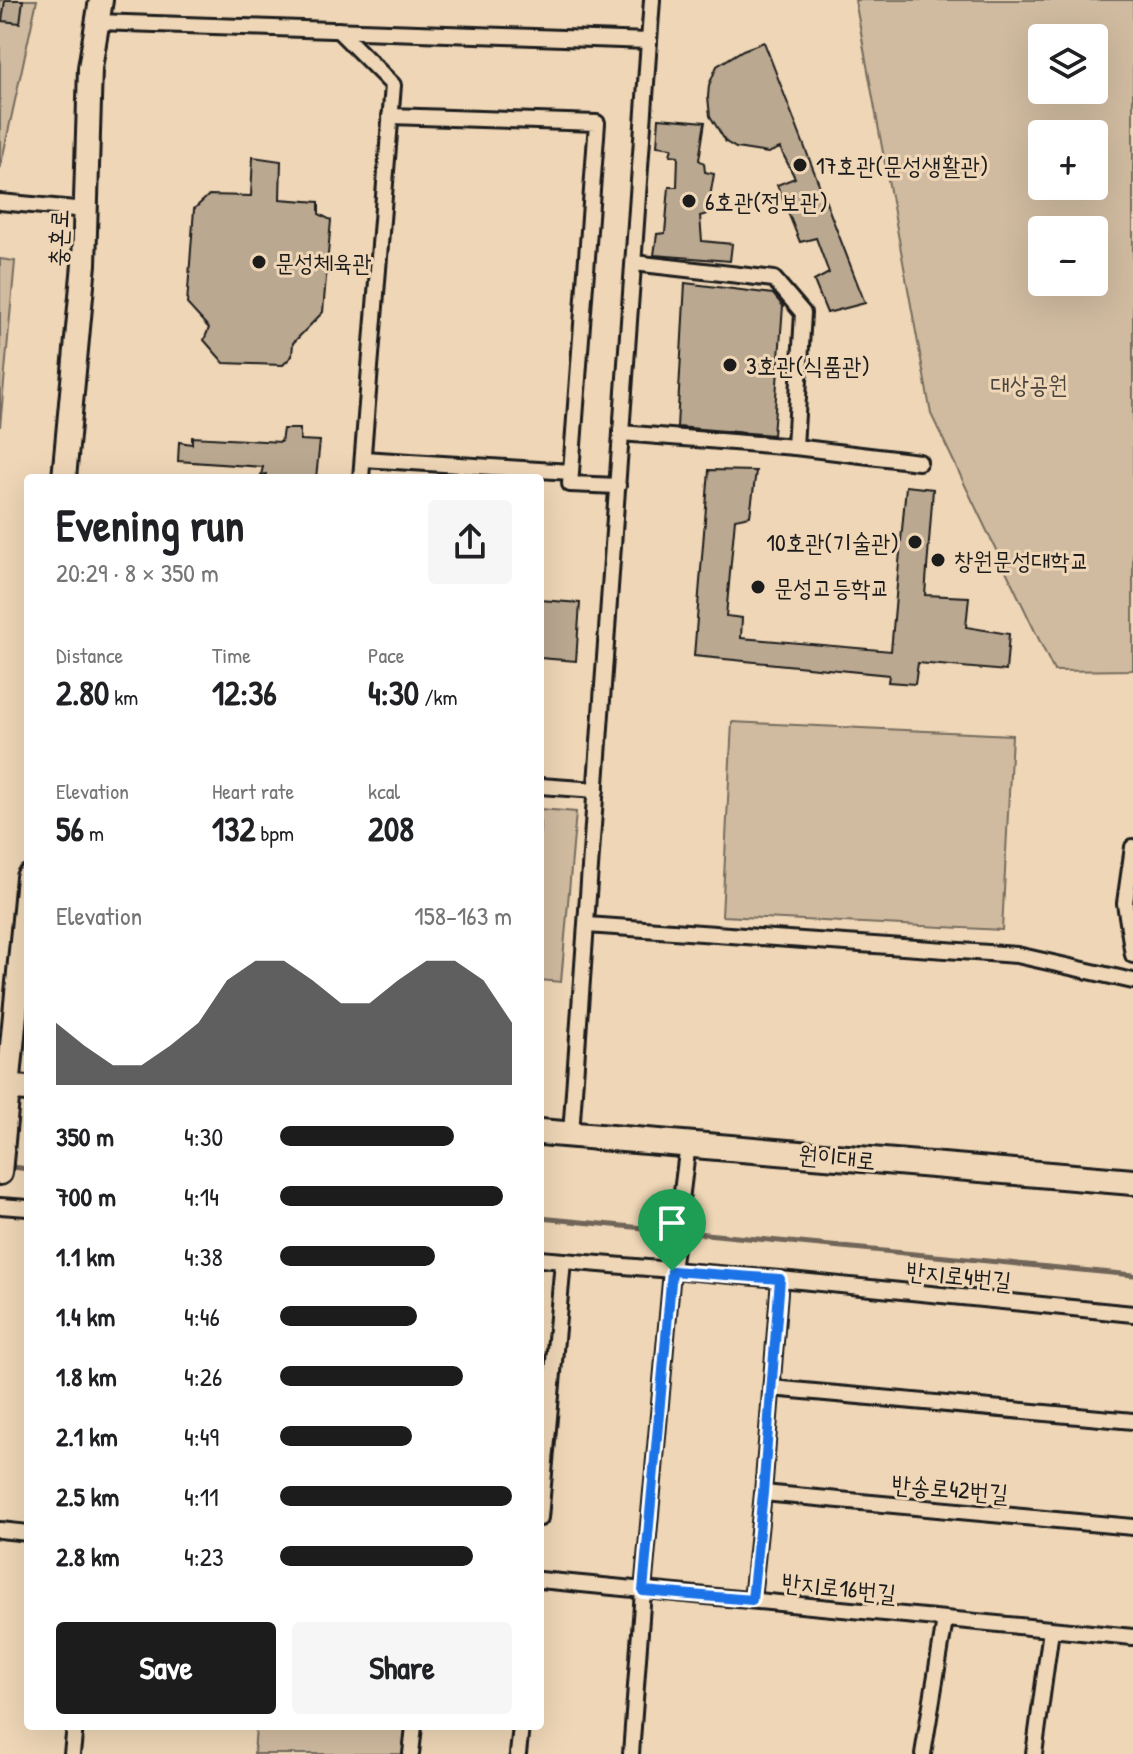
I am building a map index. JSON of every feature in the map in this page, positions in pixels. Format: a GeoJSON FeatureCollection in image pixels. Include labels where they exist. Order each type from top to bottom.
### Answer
{"type":"FeatureCollection","features":[{"type":"Feature","properties":{"kind":"main road","name":"충혼로"},"geometry":{"type":"LineString","coordinates":[[64,474],[84,264],[90,68],[99,11]]}},
{"type":"Feature","properties":{"kind":"main road"},"geometry":{"type":"LineString","coordinates":[[0,1173],[12,1088],[24,930]]}},
{"type":"Feature","properties":{"kind":"main road","name":"원이대로"},"geometry":{"type":"LineString","coordinates":[[544,1132],[1133,1182]]}},
{"type":"Feature","properties":{"kind":"street"},"geometry":{"type":"LineString","coordinates":[[571,1134],[652,0]]}},
{"type":"Feature","properties":{"kind":"street"},"geometry":{"type":"LineString","coordinates":[[99,11],[338,30],[649,41]]}},
{"type":"Feature","properties":{"kind":"street"},"geometry":{"type":"LineString","coordinates":[[338,30],[393,85],[361,474]]}},
{"type":"Feature","properties":{"kind":"street"},"geometry":{"type":"LineString","coordinates":[[390,116],[597,123],[570,484],[618,486]]}},
{"type":"Feature","properties":{"kind":"street"},"geometry":{"type":"LineString","coordinates":[[0,202],[86,210]]}},
{"type":"Feature","properties":{"kind":"street"},"geometry":{"type":"LineString","coordinates":[[634,263],[774,279],[803,313],[795,447]]}},
{"type":"Feature","properties":{"kind":"street"},"geometry":{"type":"LineString","coordinates":[[621,433],[795,447],[919,462]]}},
{"type":"Feature","properties":{"kind":"street"},"geometry":{"type":"LineString","coordinates":[[363,459],[571,472]]}},
{"type":"Feature","properties":{"kind":"street"},"geometry":{"type":"LineString","coordinates":[[544,786],[596,790]]}},
{"type":"Feature","properties":{"kind":"street"},"geometry":{"type":"LineString","coordinates":[[1133,847],[1125,903],[1133,955]]}},
{"type":"Feature","properties":{"kind":"street"},"geometry":{"type":"LineString","coordinates":[[587,925],[1017,955],[1133,981]]}},
{"type":"Feature","properties":{"kind":"street"},"geometry":{"type":"LineString","coordinates":[[631,1754],[672,1271],[688,1144]]}},
{"type":"Feature","properties":{"kind":"street"},"geometry":{"type":"LineString","coordinates":[[0,1206],[24,1208]]}},
{"type":"Feature","properties":{"kind":"street","name":"반지로4번길"},"geometry":{"type":"LineString","coordinates":[[544,1259],[1133,1314]]}},
{"type":"Feature","properties":{"kind":"street"},"geometry":{"type":"LineString","coordinates":[[544,1428],[547,1366],[563,1261]]}},
{"type":"Feature","properties":{"kind":"street"},"geometry":{"type":"LineString","coordinates":[[752,1600],[780,1279]]}},
{"type":"Feature","properties":{"kind":"street"},"geometry":{"type":"LineString","coordinates":[[771,1388],[1133,1421]]}},
{"type":"Feature","properties":{"kind":"street","name":"반송로42번길"},"geometry":{"type":"LineString","coordinates":[[763,1493],[1133,1527]]}},
{"type":"Feature","properties":{"kind":"street"},"geometry":{"type":"LineString","coordinates":[[0,1530],[24,1533]]}},
{"type":"Feature","properties":{"kind":"street","name":"반지로16번길"},"geometry":{"type":"LineString","coordinates":[[544,1580],[1133,1637]]}},
{"type":"Feature","properties":{"kind":"street"},"geometry":{"type":"LineString","coordinates":[[923,1754],[945,1620]]}},
{"type":"Feature","properties":{"kind":"street"},"geometry":{"type":"LineString","coordinates":[[1034,1754],[1051,1630]]}},
{"type":"Feature","properties":{"kind":"street"},"geometry":{"type":"LineString","coordinates":[[75,1730],[72,1754],[81,1754]]}},
{"type":"Feature","properties":{"kind":"street"},"geometry":{"type":"LineString","coordinates":[[411,1754],[414,1730]]}},
{"type":"Feature","properties":{"kind":"street"},"geometry":{"type":"LineString","coordinates":[[518,1754],[521,1730]]}},
{"type":"Feature","properties":{"kind":"green space"},"geometry":{"type":"Polygon","coordinates":[[[0,0],[37,0],[0,169],[0,0]]]}},
{"type":"Feature","properties":{"kind":"green space","name":"대상공원"},"geometry":{"type":"Polygon","coordinates":[[[855,0],[1133,0],[1133,670],[1054,671],[931,414],[855,0]]]}},
{"type":"Feature","properties":{"kind":"green space"},"geometry":{"type":"Polygon","coordinates":[[[0,259],[15,261],[0,427],[0,259]]]}},
{"type":"Feature","properties":{"kind":"green space"},"geometry":{"type":"Polygon","coordinates":[[[732,722],[1012,735],[1002,930],[722,916],[732,722]]]}},
{"type":"Feature","properties":{"kind":"green space"},"geometry":{"type":"Polygon","coordinates":[[[544,809],[576,812],[561,982],[544,980],[544,809]]]}},
{"type":"Feature","properties":{"kind":"green space"},"geometry":{"type":"Polygon","coordinates":[[[256,1730],[408,1730],[406,1754],[254,1754],[256,1730]]]}},
{"type":"Feature","properties":{"kind":"building"},"geometry":{"type":"Polygon","coordinates":[[[5,0],[23,0],[20,23],[2,21],[5,0]]]}},
{"type":"Feature","properties":{"kind":"building","name":"17호관(문성생활관)"},"geometry":{"type":"Polygon","coordinates":[[[764,42],[865,303],[827,313],[814,281],[829,273],[816,238],[800,242],[777,185],[795,178],[780,148],[768,153],[736,148],[726,142],[710,116],[709,85],[717,66],[743,50],[764,42]]]}},
{"type":"Feature","properties":{"kind":"building","name":"6호관(정보관)"},"geometry":{"type":"Polygon","coordinates":[[[659,118],[705,122],[699,160],[704,163],[705,172],[714,174],[707,214],[700,216],[702,241],[732,244],[730,261],[654,255],[657,234],[665,233],[669,187],[677,187],[678,156],[670,155],[672,148],[657,146],[659,118]]]}},
{"type":"Feature","properties":{"kind":"building","name":"문성체육관"},"geometry":{"type":"Polygon","coordinates":[[[253,157],[281,161],[280,199],[319,202],[319,214],[331,220],[323,312],[293,343],[292,356],[283,365],[224,363],[204,340],[209,328],[187,304],[194,209],[209,195],[251,196],[253,157]]]}},
{"type":"Feature","properties":{"kind":"building","name":"3호관(식품관)"},"geometry":{"type":"Polygon","coordinates":[[[685,283],[773,294],[783,306],[773,435],[677,427],[685,283]]]}},
{"type":"Feature","properties":{"kind":"building"},"geometry":{"type":"Polygon","coordinates":[[[283,429],[300,429],[300,440],[320,441],[316,474],[261,474],[263,467],[178,461],[179,442],[192,444],[192,437],[281,442],[283,429]]]}},
{"type":"Feature","properties":{"kind":"building"},"geometry":{"type":"Polygon","coordinates":[[[709,470],[756,471],[750,516],[735,519],[726,616],[742,618],[741,638],[891,651],[906,486],[933,489],[925,595],[969,597],[966,627],[1009,634],[1006,671],[918,663],[915,684],[888,682],[889,675],[694,656],[709,470]]]}},
{"type":"Feature","properties":{"kind":"building"},"geometry":{"type":"Polygon","coordinates":[[[544,600],[580,603],[576,661],[544,658],[544,600]]]}},
{"type":"Feature","properties":{"kind":"waterway"},"geometry":{"type":"LineString","coordinates":[[5,1166],[24,1168]]}},
{"type":"Feature","properties":{"kind":"waterway"},"geometry":{"type":"LineString","coordinates":[[544,1218],[1133,1275]]}},
{"type":"Feature","properties":{"kind":"place","name":"17호관(문성생활관)"},"geometry":{"type":"Point","coordinates":[800,165]}},
{"type":"Feature","properties":{"kind":"place","name":"6호관(정보관)"},"geometry":{"type":"Point","coordinates":[689,201]}},
{"type":"Feature","properties":{"kind":"place","name":"문성체육관"},"geometry":{"type":"Point","coordinates":[259,262]}},
{"type":"Feature","properties":{"kind":"place","name":"3호관(식품관)"},"geometry":{"type":"Point","coordinates":[730,365]}},
{"type":"Feature","properties":{"kind":"place","name":"10호관(기술관)"},"geometry":{"type":"Point","coordinates":[915,542]}},
{"type":"Feature","properties":{"kind":"place","name":"창원문성대학교"},"geometry":{"type":"Point","coordinates":[938,560]}},
{"type":"Feature","properties":{"kind":"place","name":"문성고등학교"},"geometry":{"type":"Point","coordinates":[758,587]}},
{"type":"Feature","properties":{"kind":"route"},"geometry":{"type":"LineString","coordinates":[[672,1271],[780,1279],[752,1600],[643,1591],[672,1271]]}}]}
